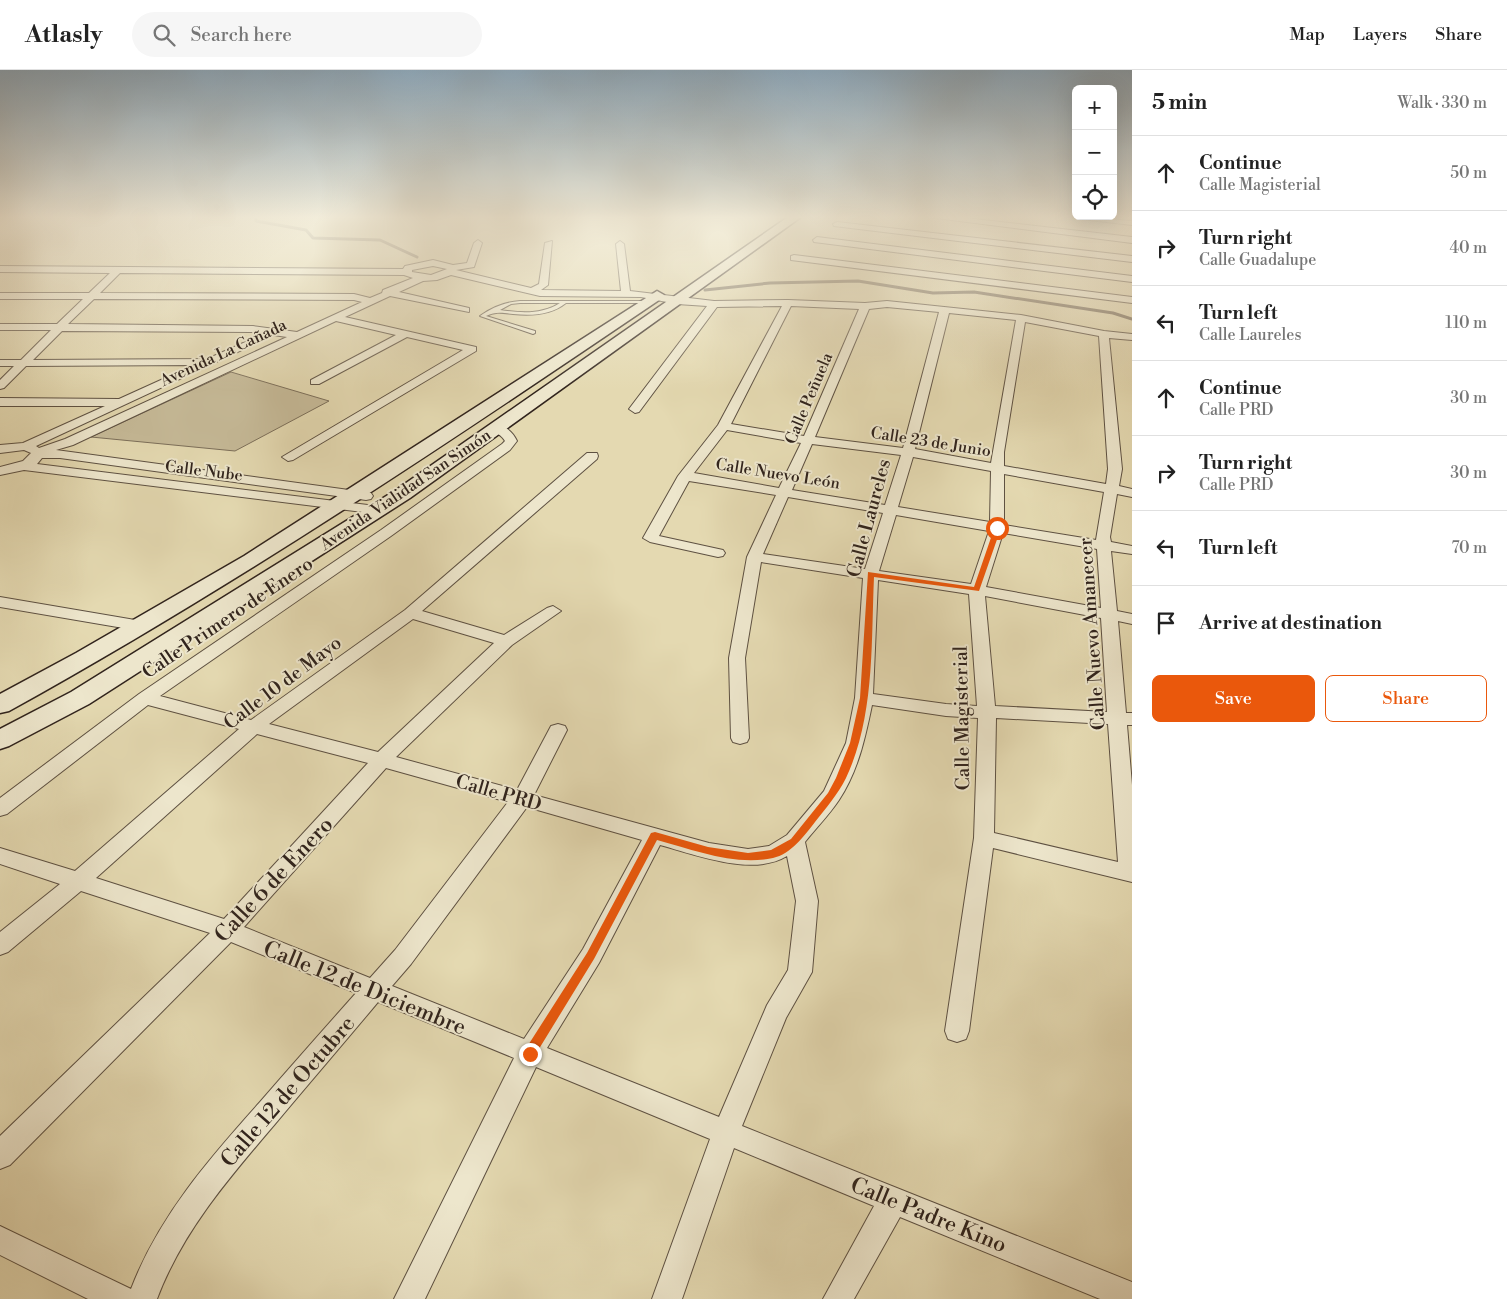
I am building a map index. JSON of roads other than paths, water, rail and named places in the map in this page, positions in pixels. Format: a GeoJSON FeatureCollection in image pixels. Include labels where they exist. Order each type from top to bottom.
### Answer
{"type":"FeatureCollection","features":[{"type":"Feature","properties":{"kind":"main road","name":"Avenida Vialidad San Simón"},"geometry":{"type":"LineString","coordinates":[[0,740],[80,698],[391,502],[497,428],[695,274]]}},
{"type":"Feature","properties":{"kind":"main road","name":"Avenida Vialidad San Simón"},"geometry":{"type":"LineString","coordinates":[[0,705],[141,626],[339,505],[703,274]]}},
{"type":"Feature","properties":{"kind":"street"},"geometry":{"type":"LineString","coordinates":[[0,386],[114,274]]}},
{"type":"Feature","properties":{"kind":"street","name":"Avenida La Cañada"},"geometry":{"type":"LineString","coordinates":[[0,449],[26,446],[402,274]]}},
{"type":"Feature","properties":{"kind":"street"},"geometry":{"type":"LineString","coordinates":[[412,274],[421,278],[440,277],[444,274]]}},
{"type":"Feature","properties":{"kind":"street"},"geometry":{"type":"LineString","coordinates":[[468,274],[533,291],[626,291]]}},
{"type":"Feature","properties":{"kind":"street"},"geometry":{"type":"LineString","coordinates":[[491,274],[543,285],[626,291],[714,304],[788,303],[865,306],[888,304],[945,309],[1021,318],[1104,334],[1132,336]]}},
{"type":"Feature","properties":{"kind":"street"},"geometry":{"type":"LineString","coordinates":[[543,285],[545,274]]}},
{"type":"Feature","properties":{"kind":"street"},"geometry":{"type":"LineString","coordinates":[[624,274],[626,291]]}},
{"type":"Feature","properties":{"kind":"street"},"geometry":{"type":"LineString","coordinates":[[938,274],[1132,300]]}},
{"type":"Feature","properties":{"kind":"street"},"geometry":{"type":"LineString","coordinates":[[1072,274],[1073,293]]}},
{"type":"Feature","properties":{"kind":"street"},"geometry":{"type":"LineString","coordinates":[[1092,274],[1132,279]]}},
{"type":"Feature","properties":{"kind":"street","name":"Avenida La Cañada"},"geometry":{"type":"LineString","coordinates":[[38,454],[69,442],[421,278]]}},
{"type":"Feature","properties":{"kind":"street"},"geometry":{"type":"LineString","coordinates":[[533,291],[543,285]]}},
{"type":"Feature","properties":{"kind":"street"},"geometry":{"type":"LineString","coordinates":[[373,288],[466,310]]}},
{"type":"Feature","properties":{"kind":"street"},"geometry":{"type":"LineString","coordinates":[[0,296],[354,297],[371,301]]}},
{"type":"Feature","properties":{"kind":"street"},"geometry":{"type":"LineString","coordinates":[[718,554],[650,538],[685,476],[724,426],[788,303]]}},
{"type":"Feature","properties":{"kind":"street"},"geometry":{"type":"LineString","coordinates":[[634,410],[714,304]]}},
{"type":"Feature","properties":{"kind":"street","name":"Calle Peñuela"},"geometry":{"type":"LineString","coordinates":[[740,738],[738,658],[754,557],[808,440],[865,306]]}},
{"type":"Feature","properties":{"kind":"street","name":"Calle Laureles"},"geometry":{"type":"LineString","coordinates":[[831,796],[841,778],[855,743],[864,698],[871,574],[908,452],[945,309]]}},
{"type":"Feature","properties":{"kind":"street"},"geometry":{"type":"LineString","coordinates":[[288,457],[472,349],[335,318]]}},
{"type":"Feature","properties":{"kind":"street","name":"Calle Magisterial"},"geometry":{"type":"LineString","coordinates":[[957,1031],[984,838],[987,713],[977,590],[997,528],[998,452],[1021,318]]}},
{"type":"Feature","properties":{"kind":"street"},"geometry":{"type":"LineString","coordinates":[[298,322],[320,325]]}},
{"type":"Feature","properties":{"kind":"street"},"geometry":{"type":"LineString","coordinates":[[0,327],[253,329],[298,335]]}},
{"type":"Feature","properties":{"kind":"street"},"geometry":{"type":"LineString","coordinates":[[315,382],[403,334]]}},
{"type":"Feature","properties":{"kind":"street","name":"Calle Nuevo Amanecer"},"geometry":{"type":"LineString","coordinates":[[1104,334],[1115,469],[1103,537],[1109,614],[1124,718],[1130,874]]}},
{"type":"Feature","properties":{"kind":"street"},"geometry":{"type":"LineString","coordinates":[[0,363],[210,362],[228,368]]}},
{"type":"Feature","properties":{"kind":"street"},"geometry":{"type":"LineString","coordinates":[[0,402],[122,402],[144,407]]}},
{"type":"Feature","properties":{"kind":"street","name":"Calle 23 de Junio"},"geometry":{"type":"LineString","coordinates":[[724,426],[808,440],[908,452],[1132,492]]}},
{"type":"Feature","properties":{"kind":"street","name":"Calle Primero de Enero"},"geometry":{"type":"LineString","coordinates":[[0,809],[145,698],[506,447],[512,441],[509,436],[497,428]]}},
{"type":"Feature","properties":{"kind":"street"},"geometry":{"type":"LineString","coordinates":[[0,471],[24,466],[38,454],[26,446]]}},
{"type":"Feature","properties":{"kind":"street","name":"Calle Nube"},"geometry":{"type":"LineString","coordinates":[[38,454],[60,454],[355,494],[391,502]]}},
{"type":"Feature","properties":{"kind":"street","name":"Calle 10 de Mayo"},"geometry":{"type":"LineString","coordinates":[[0,945],[78,881],[253,727],[411,613],[592,456]]}},
{"type":"Feature","properties":{"kind":"street","name":"Calle Nube"},"geometry":{"type":"LineString","coordinates":[[24,466],[339,505],[391,502]]}},
{"type":"Feature","properties":{"kind":"street","name":"Calle Nuevo León"},"geometry":{"type":"LineString","coordinates":[[685,476],[1132,550]]}},
{"type":"Feature","properties":{"kind":"street"},"geometry":{"type":"LineString","coordinates":[[391,502],[427,502]]}},
{"type":"Feature","properties":{"kind":"street"},"geometry":{"type":"LineString","coordinates":[[754,557],[977,590],[1132,619]]}},
{"type":"Feature","properties":{"kind":"street"},"geometry":{"type":"LineString","coordinates":[[0,602],[141,626]]}},
{"type":"Feature","properties":{"kind":"street","name":"Calle 6 de Enero"},"geometry":{"type":"LineString","coordinates":[[0,1155],[227,931],[382,760],[506,642],[553,611]]}},
{"type":"Feature","properties":{"kind":"street"},"geometry":{"type":"LineString","coordinates":[[411,613],[506,642]]}},
{"type":"Feature","properties":{"kind":"street","name":"Calle PRD"},"geometry":{"type":"LineString","coordinates":[[145,698],[382,760],[708,851],[748,857],[773,854],[794,841],[831,796]]}},
{"type":"Feature","properties":{"kind":"street"},"geometry":{"type":"LineString","coordinates":[[864,698],[946,710],[1124,718]]}},
{"type":"Feature","properties":{"kind":"street","name":"Calle 12 de Octubre"},"geometry":{"type":"LineString","coordinates":[[142,1299],[154,1267],[178,1224],[220,1167],[403,958],[522,799],[558,730]]}},
{"type":"Feature","properties":{"kind":"street"},"geometry":{"type":"LineString","coordinates":[[409,1299],[530,1054],[591,956],[655,836]]}},
{"type":"Feature","properties":{"kind":"street"},"geometry":{"type":"LineString","coordinates":[[984,838],[1130,874]]}},
{"type":"Feature","properties":{"kind":"street"},"geometry":{"type":"LineString","coordinates":[[667,1299],[726,1132],[776,1013],[800,972],[807,901],[794,841]]}},
{"type":"Feature","properties":{"kind":"street","name":"Calle 12 de Diciembre"},"geometry":{"type":"LineString","coordinates":[[0,856],[227,931],[374,992],[726,1132]]}},
{"type":"Feature","properties":{"kind":"street","name":"Calle Padre Kino"},"geometry":{"type":"LineString","coordinates":[[726,1132],[1132,1297]]}},
{"type":"Feature","properties":{"kind":"street"},"geometry":{"type":"LineString","coordinates":[[838,1299],[894,1199]]}},
{"type":"Feature","properties":{"kind":"street"},"geometry":{"type":"LineString","coordinates":[[0,1240],[120,1299]]}},
{"type":"Feature","properties":{"kind":"lane"},"geometry":{"type":"LineString","coordinates":[[533,332],[482,318],[484,313],[510,303],[665,297]]}},
{"type":"Feature","properties":{"kind":"lane"},"geometry":{"type":"LineString","coordinates":[[493,310],[541,313],[554,310],[565,302]]}},
{"type":"Feature","properties":{"kind":"waterway"},"geometry":{"type":"LineString","coordinates":[[705,290],[770,283],[858,281],[933,293],[974,292],[1113,313],[1132,319]]}}]}
